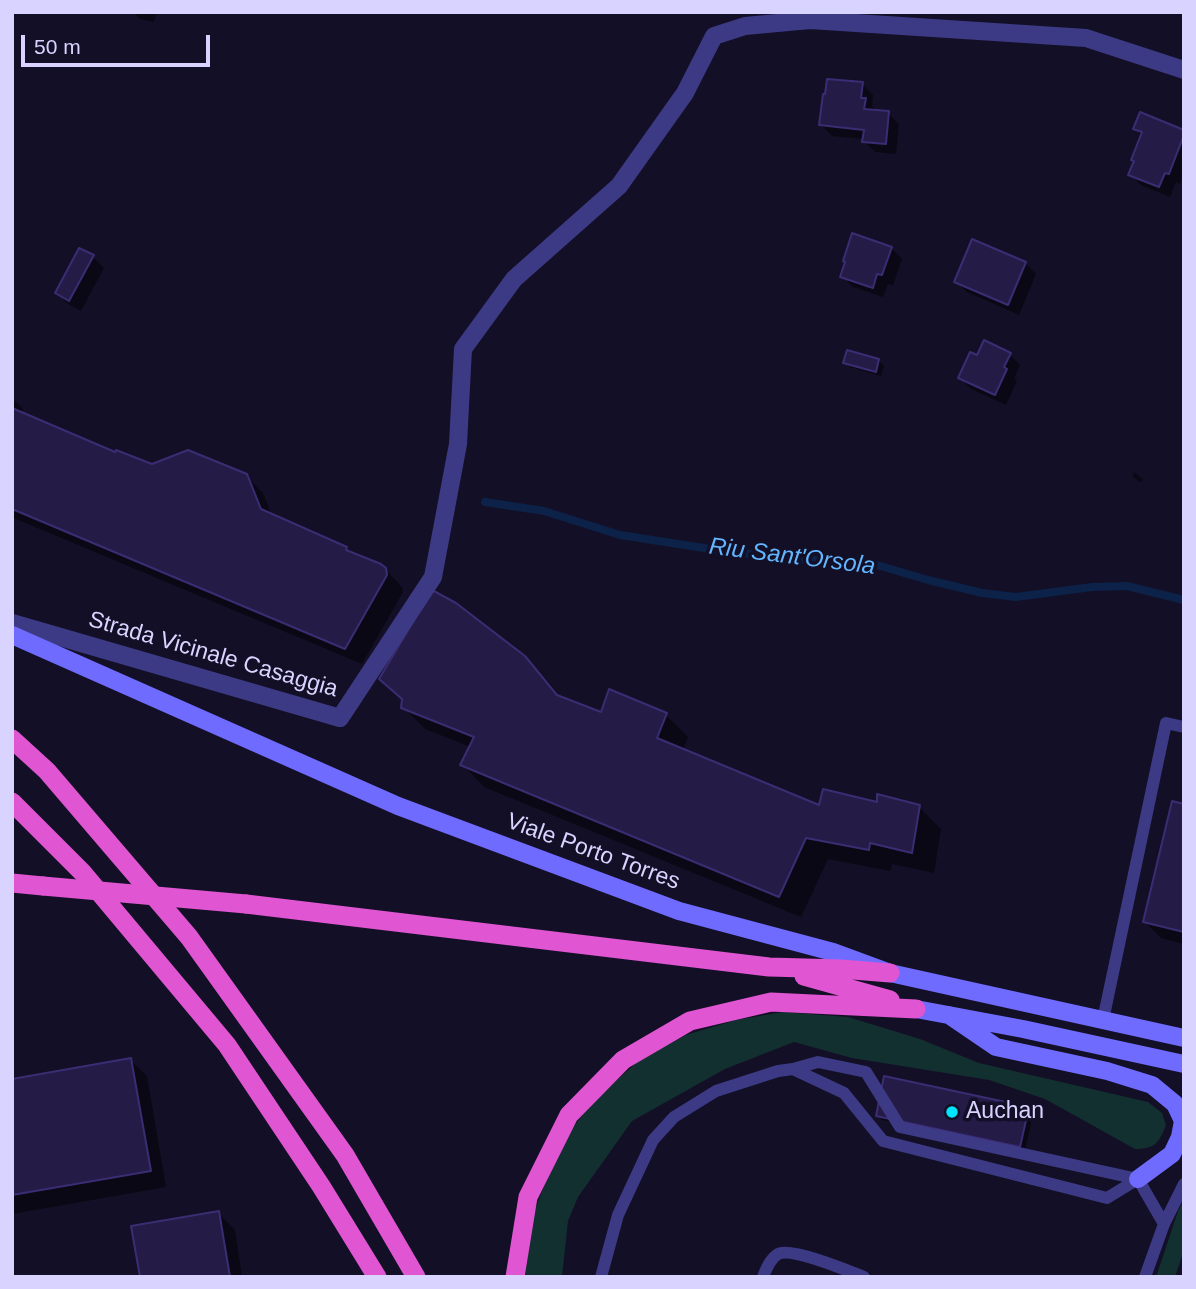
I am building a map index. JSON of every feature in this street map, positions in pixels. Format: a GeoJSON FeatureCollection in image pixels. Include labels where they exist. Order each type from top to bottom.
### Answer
{"type":"FeatureCollection","features":[{"type":"Feature","properties":{"kind":"highway"},"geometry":{"type":"LineString","coordinates":[[12,739],[47,771],[189,937],[345,1155],[416,1277]]}},
{"type":"Feature","properties":{"kind":"highway"},"geometry":{"type":"LineString","coordinates":[[12,802],[83,873],[227,1045],[321,1186],[377,1277]]}},
{"type":"Feature","properties":{"kind":"highway"},"geometry":{"type":"LineString","coordinates":[[12,883],[246,904],[769,967],[890,972]]}},
{"type":"Feature","properties":{"kind":"highway"},"geometry":{"type":"LineString","coordinates":[[769,967],[856,989],[916,1009]]}},
{"type":"Feature","properties":{"kind":"highway"},"geometry":{"type":"LineString","coordinates":[[515,1277],[528,1197],[569,1115],[623,1060],[690,1021],[771,1002],[916,1009]]}},
{"type":"Feature","properties":{"kind":"main road","name":"Viale Porto Torres"},"geometry":{"type":"LineString","coordinates":[[12,635],[411,811],[679,911],[833,952],[890,972],[1184,1038]]}},
{"type":"Feature","properties":{"kind":"main road"},"geometry":{"type":"LineString","coordinates":[[916,1009],[1184,1064]]}},
{"type":"Feature","properties":{"kind":"main road"},"geometry":{"type":"LineString","coordinates":[[949,1015],[996,1047],[1107,1071],[1152,1085],[1175,1104],[1183,1121],[1180,1137],[1172,1154],[1138,1179]]}},
{"type":"Feature","properties":{"kind":"street","name":"Strada Vicinale Casaggia"},"geometry":{"type":"LineString","coordinates":[[12,623],[340,718],[433,577],[458,444],[463,349],[514,279],[620,186],[685,93],[714,36],[745,26],[810,20],[1086,38],[1184,69]]}},
{"type":"Feature","properties":{"kind":"lane"},"geometry":{"type":"LineString","coordinates":[[1103,1020],[1166,723],[1184,727]]}},
{"type":"Feature","properties":{"kind":"lane"},"geometry":{"type":"LineString","coordinates":[[601,1277],[618,1215],[653,1140],[674,1117],[716,1091],[778,1071],[818,1062],[866,1072],[900,1126],[1138,1179],[1164,1224]]}},
{"type":"Feature","properties":{"kind":"lane"},"geometry":{"type":"LineString","coordinates":[[793,1069],[844,1093],[883,1141],[1107,1198],[1138,1179]]}},
{"type":"Feature","properties":{"kind":"lane"},"geometry":{"type":"LineString","coordinates":[[1145,1277],[1164,1224],[1184,1184]]}},
{"type":"Feature","properties":{"kind":"lane"},"geometry":{"type":"LineString","coordinates":[[763,1277],[767,1266],[779,1254],[790,1252],[864,1277]]}},
{"type":"Feature","properties":{"kind":"green space"},"geometry":{"type":"Polygon","coordinates":[[[783,1012],[848,1017],[920,1039],[979,1063],[1148,1102],[1162,1113],[1166,1125],[1155,1144],[1135,1149],[1045,1099],[989,1080],[852,1058],[794,1042],[725,1069],[632,1121],[578,1197],[568,1221],[562,1277],[525,1277],[533,1216],[541,1194],[564,1141],[582,1115],[603,1092],[642,1058],[686,1035],[736,1020],[783,1012]]]}},
{"type":"Feature","properties":{"kind":"green space"},"geometry":{"type":"Polygon","coordinates":[[[1184,1200],[1184,1250],[1175,1277],[1156,1277],[1178,1211],[1184,1200]]]}},
{"type":"Feature","properties":{"kind":"building"},"geometry":{"type":"Polygon","coordinates":[[[827,79],[863,82],[861,98],[866,98],[864,109],[889,111],[886,144],[862,142],[864,130],[819,125],[827,79]]]}},
{"type":"Feature","properties":{"kind":"building"},"geometry":{"type":"Polygon","coordinates":[[[1140,112],[1184,130],[1169,174],[1165,173],[1159,187],[1128,175],[1142,132],[1133,129],[1140,112]]]}},
{"type":"Feature","properties":{"kind":"building"},"geometry":{"type":"Polygon","coordinates":[[[852,233],[892,247],[882,275],[877,274],[873,288],[840,277],[852,233]]]}},
{"type":"Feature","properties":{"kind":"building"},"geometry":{"type":"Polygon","coordinates":[[[972,239],[1026,262],[1008,305],[954,282],[972,239]]]}},
{"type":"Feature","properties":{"kind":"building"},"geometry":{"type":"Polygon","coordinates":[[[79,248],[94,255],[69,301],[55,293],[79,248]]]}},
{"type":"Feature","properties":{"kind":"building"},"geometry":{"type":"Polygon","coordinates":[[[984,340],[1011,353],[995,395],[958,378],[970,352],[977,355],[984,340]]]}},
{"type":"Feature","properties":{"kind":"building"},"geometry":{"type":"Polygon","coordinates":[[[847,350],[879,359],[876,372],[843,363],[847,350]]]}},
{"type":"Feature","properties":{"kind":"building"},"geometry":{"type":"Polygon","coordinates":[[[12,408],[115,452],[116,450],[152,464],[188,450],[247,474],[261,509],[381,564],[386,568],[387,575],[345,649],[12,509],[12,408]]]}},
{"type":"Feature","properties":{"kind":"building"},"geometry":{"type":"Polygon","coordinates":[[[432,590],[456,603],[525,656],[557,695],[601,712],[609,689],[667,713],[657,738],[819,805],[823,789],[877,802],[877,794],[920,805],[912,853],[870,843],[869,850],[806,838],[779,897],[460,765],[474,737],[401,708],[402,699],[379,679],[432,590]]]}},
{"type":"Feature","properties":{"kind":"building"},"geometry":{"type":"Polygon","coordinates":[[[1172,801],[1184,804],[1184,932],[1143,922],[1172,801]]]}},
{"type":"Feature","properties":{"kind":"building"},"geometry":{"type":"Polygon","coordinates":[[[131,1058],[151,1171],[12,1195],[12,1079],[131,1058]]]}},
{"type":"Feature","properties":{"kind":"building"},"geometry":{"type":"Polygon","coordinates":[[[884,1076],[1029,1107],[1020,1147],[876,1116],[884,1076]]]}},
{"type":"Feature","properties":{"kind":"building"},"geometry":{"type":"Polygon","coordinates":[[[219,1211],[230,1277],[140,1277],[131,1226],[219,1211]]]}},
{"type":"Feature","properties":{"kind":"waterway","name":"Riu Sant'Orsola"},"geometry":{"type":"LineString","coordinates":[[485,502],[544,511],[620,535],[704,548],[798,560],[860,560],[982,593],[1016,597],[1092,587],[1127,586],[1184,600]]}},
{"type":"Feature","properties":{"kind":"place","name":"Auchan"},"geometry":{"type":"Point","coordinates":[952,1112]}}]}
